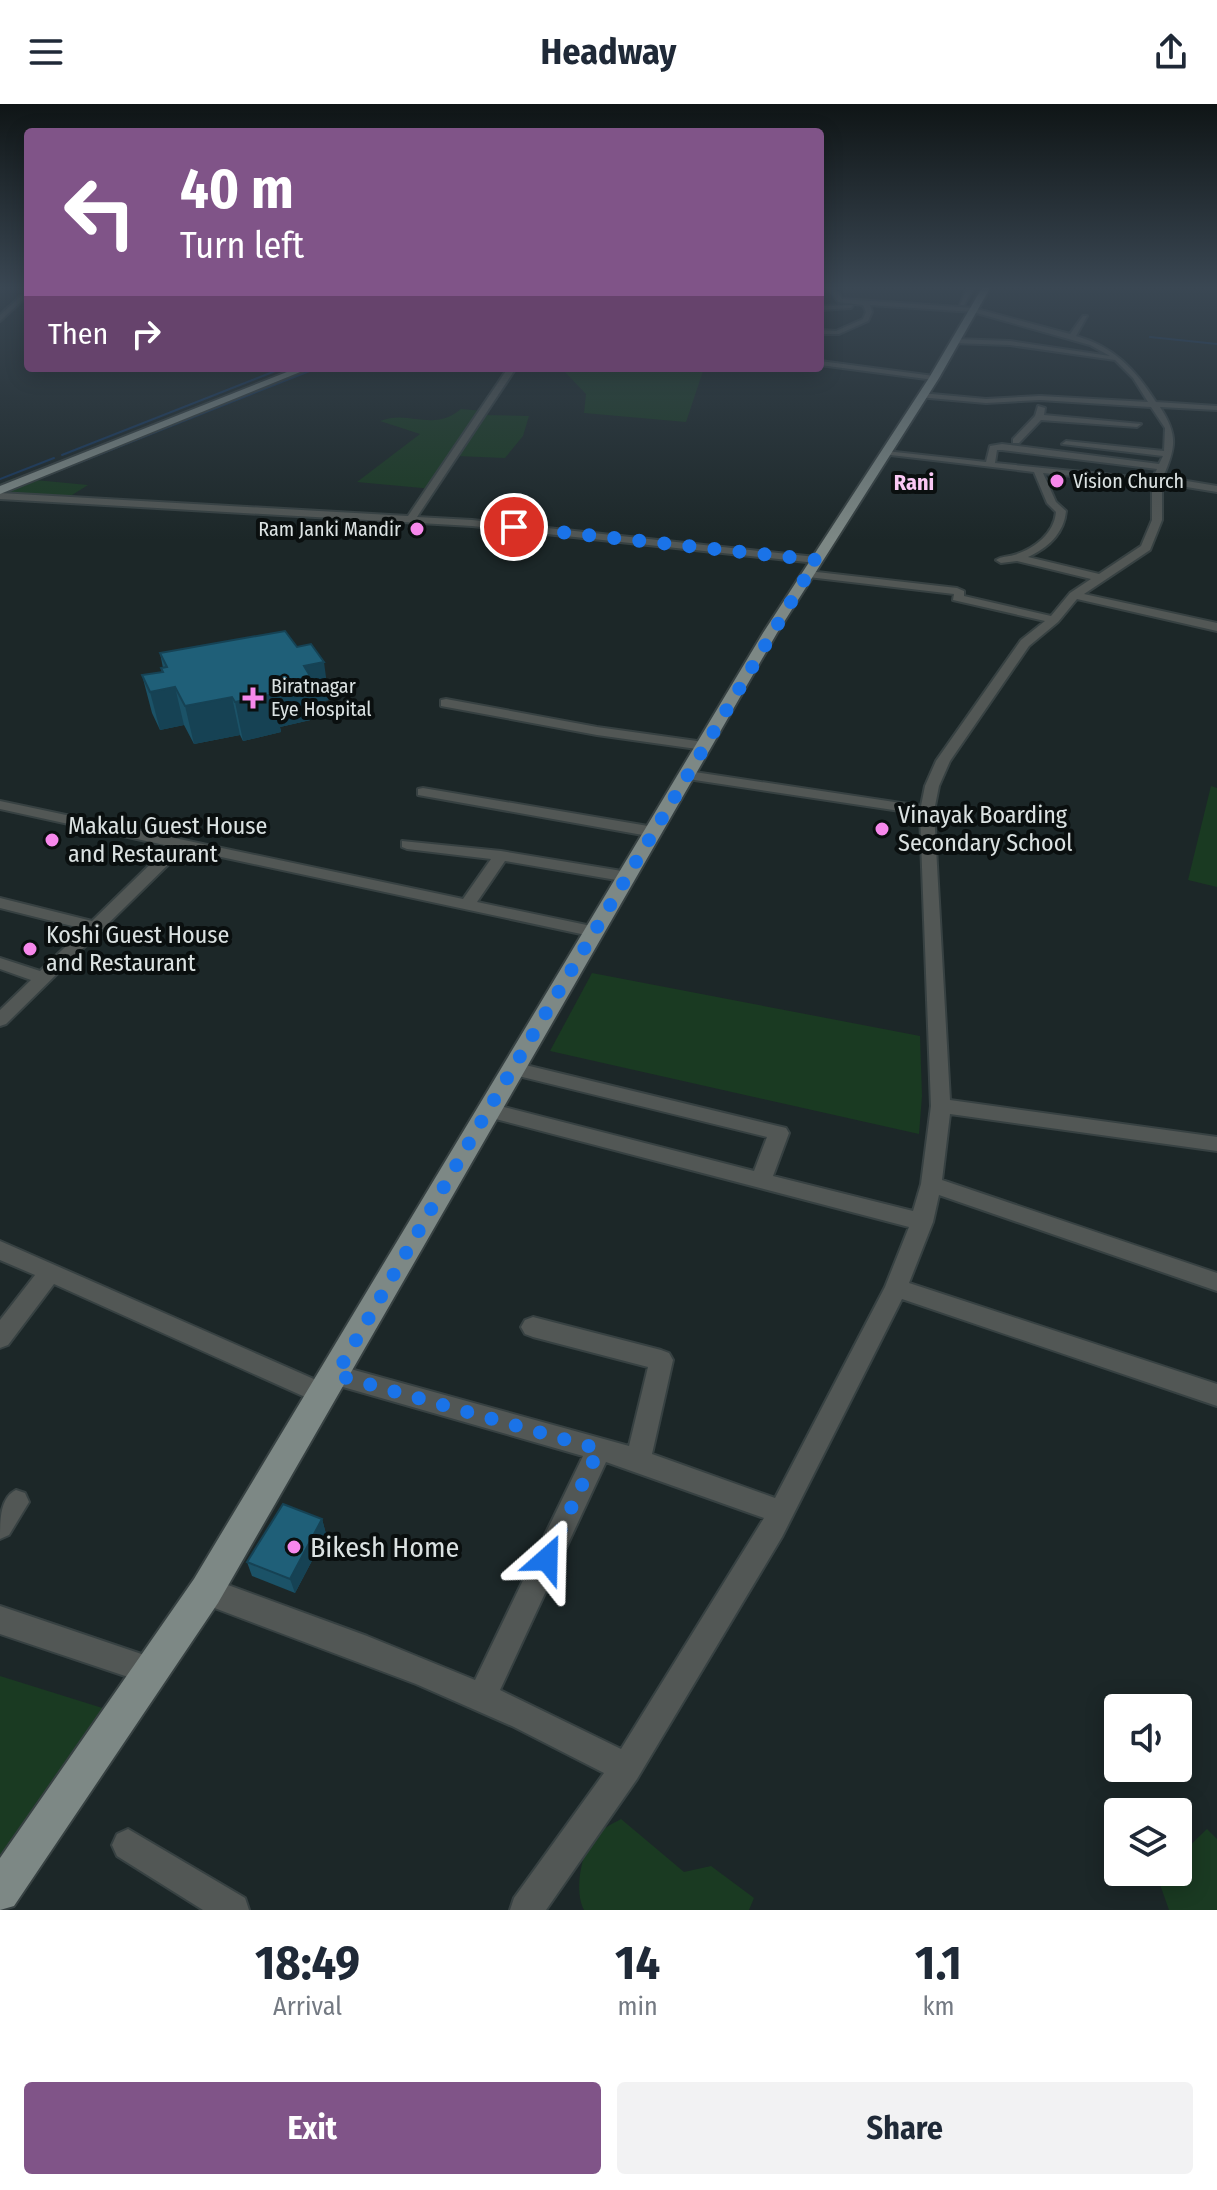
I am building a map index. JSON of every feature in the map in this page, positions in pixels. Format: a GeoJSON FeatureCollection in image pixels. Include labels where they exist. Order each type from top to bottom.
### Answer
{"type":"FeatureCollection","features":[{"type":"Feature","properties":{"kind":"main road"},"geometry":{"type":"LineString","coordinates":[[0,493],[282,372]]}},
{"type":"Feature","properties":{"kind":"main road"},"geometry":{"type":"LineString","coordinates":[[0,484],[294,372]]}},
{"type":"Feature","properties":{"kind":"main road"},"geometry":{"type":"LineString","coordinates":[[0,1892],[206,1591],[704,746],[812,567],[937,372]]}},
{"type":"Feature","properties":{"kind":"street"},"geometry":{"type":"LineString","coordinates":[[410,520],[464,446],[476,420],[509,372]]}},
{"type":"Feature","properties":{"kind":"street"},"geometry":{"type":"LineString","coordinates":[[862,372],[928,387],[986,406],[1040,398],[1217,408]]}},
{"type":"Feature","properties":{"kind":"street"},"geometry":{"type":"LineString","coordinates":[[526,1910],[626,1768],[781,1512],[896,1288],[922,1222],[931,1184],[941,1106],[927,811],[932,786],[943,761],[969,720],[1025,643],[1054,620],[1074,595],[1146,548],[1157,520],[1158,476],[1168,454],[1169,428],[1129,372]]}},
{"type":"Feature","properties":{"kind":"street"},"geometry":{"type":"LineString","coordinates":[[1016,441],[1039,417],[1040,398]]}},
{"type":"Feature","properties":{"kind":"street"},"geometry":{"type":"LineString","coordinates":[[1096,401],[1101,421]]}},
{"type":"Feature","properties":{"kind":"street"},"geometry":{"type":"LineString","coordinates":[[1039,417],[1137,424]]}},
{"type":"Feature","properties":{"kind":"street"},"geometry":{"type":"LineString","coordinates":[[1002,447],[1003,440],[1115,447],[1168,454]]}},
{"type":"Feature","properties":{"kind":"street"},"geometry":{"type":"LineString","coordinates":[[990,466],[993,448],[1002,447],[1217,489]]}},
{"type":"Feature","properties":{"kind":"street"},"geometry":{"type":"LineString","coordinates":[[886,454],[990,466],[1158,476]]}},
{"type":"Feature","properties":{"kind":"street"},"geometry":{"type":"LineString","coordinates":[[1019,558],[1049,539],[1062,520],[1061,511],[1052,503],[1037,469]]}},
{"type":"Feature","properties":{"kind":"street"},"geometry":{"type":"LineString","coordinates":[[0,493],[472,523],[812,567],[953,590],[960,592],[957,598],[1054,620]]}},
{"type":"Feature","properties":{"kind":"street"},"geometry":{"type":"LineString","coordinates":[[1001,560],[1019,558],[1101,578]]}},
{"type":"Feature","properties":{"kind":"street"},"geometry":{"type":"LineString","coordinates":[[1074,595],[1217,627]]}},
{"type":"Feature","properties":{"kind":"street"},"geometry":{"type":"LineString","coordinates":[[446,703],[597,731],[704,746]]}},
{"type":"Feature","properties":{"kind":"street"},"geometry":{"type":"LineString","coordinates":[[688,775],[927,811]]}},
{"type":"Feature","properties":{"kind":"street"},"geometry":{"type":"LineString","coordinates":[[423,792],[654,832]]}},
{"type":"Feature","properties":{"kind":"street"},"geometry":{"type":"LineString","coordinates":[[0,805],[595,932]]}},
{"type":"Feature","properties":{"kind":"street"},"geometry":{"type":"LineString","coordinates":[[0,1020],[180,844]]}},
{"type":"Feature","properties":{"kind":"street"},"geometry":{"type":"LineString","coordinates":[[407,844],[628,877]]}},
{"type":"Feature","properties":{"kind":"street"},"geometry":{"type":"LineString","coordinates":[[467,905],[501,856]]}},
{"type":"Feature","properties":{"kind":"street"},"geometry":{"type":"LineString","coordinates":[[0,903],[93,926]]}},
{"type":"Feature","properties":{"kind":"street"},"geometry":{"type":"LineString","coordinates":[[0,963],[42,978]]}},
{"type":"Feature","properties":{"kind":"street"},"geometry":{"type":"LineString","coordinates":[[513,1068],[779,1133],[761,1181]]}},
{"type":"Feature","properties":{"kind":"street"},"geometry":{"type":"LineString","coordinates":[[941,1106],[1217,1144]]}},
{"type":"Feature","properties":{"kind":"street"},"geometry":{"type":"LineString","coordinates":[[488,1110],[922,1222]]}},
{"type":"Feature","properties":{"kind":"street"},"geometry":{"type":"LineString","coordinates":[[931,1184],[1217,1282]]}},
{"type":"Feature","properties":{"kind":"street"},"geometry":{"type":"LineString","coordinates":[[0,1250],[329,1384],[638,1460],[781,1512]]}},
{"type":"Feature","properties":{"kind":"street"},"geometry":{"type":"LineString","coordinates":[[0,1338],[50,1272]]}},
{"type":"Feature","properties":{"kind":"street"},"geometry":{"type":"LineString","coordinates":[[896,1288],[1217,1395]]}},
{"type":"Feature","properties":{"kind":"street"},"geometry":{"type":"LineString","coordinates":[[533,1327],[661,1360],[638,1460]]}},
{"type":"Feature","properties":{"kind":"street"},"geometry":{"type":"LineString","coordinates":[[482,1697],[599,1449]]}},
{"type":"Feature","properties":{"kind":"street"},"geometry":{"type":"LineString","coordinates":[[0,1526],[16,1502]]}},
{"type":"Feature","properties":{"kind":"street"},"geometry":{"type":"LineString","coordinates":[[206,1591],[370,1649],[550,1726],[626,1768]]}},
{"type":"Feature","properties":{"kind":"street"},"geometry":{"type":"LineString","coordinates":[[0,1620],[152,1671]]}},
{"type":"Feature","properties":{"kind":"street"},"geometry":{"type":"LineString","coordinates":[[128,1845],[233,1910]]}},
{"type":"Feature","properties":{"kind":"green space"},"geometry":{"type":"Polygon","coordinates":[[[565,372],[703,372],[686,422],[584,413],[586,394],[565,372]]]}},
{"type":"Feature","properties":{"kind":"green space"},"geometry":{"type":"Polygon","coordinates":[[[461,409],[484,411],[482,415],[529,416],[523,436],[505,458],[456,456],[433,489],[357,482],[420,434],[380,421],[401,417],[440,419],[461,409]]]}},
{"type":"Feature","properties":{"kind":"green space"},"geometry":{"type":"Polygon","coordinates":[[[14,478],[88,485],[64,500],[0,496],[0,484],[14,478]]]}},
{"type":"Feature","properties":{"kind":"green space"},"geometry":{"type":"Polygon","coordinates":[[[1211,786],[1217,788],[1217,887],[1188,880],[1211,786]]]}},
{"type":"Feature","properties":{"kind":"green space"},"geometry":{"type":"Polygon","coordinates":[[[592,973],[920,1036],[922,1096],[919,1134],[550,1051],[592,973]]]}},
{"type":"Feature","properties":{"kind":"green space"},"geometry":{"type":"Polygon","coordinates":[[[0,1676],[112,1711],[0,1871],[0,1676]]]}},
{"type":"Feature","properties":{"kind":"green space"},"geometry":{"type":"Polygon","coordinates":[[[621,1819],[684,1872],[711,1866],[754,1898],[749,1910],[584,1910],[579,1883],[589,1844],[597,1834],[621,1819]]]}},
{"type":"Feature","properties":{"kind":"green space"},"geometry":{"type":"Polygon","coordinates":[[[1207,1829],[1217,1839],[1217,1910],[1169,1910],[1161,1886],[1192,1886],[1192,1843],[1207,1829]]]}},
{"type":"Feature","properties":{"kind":"building"},"geometry":{"type":"Polygon","coordinates":[[[285,631],[297,647],[311,644],[324,662],[304,666],[313,681],[271,689],[274,694],[235,702],[232,697],[185,706],[175,687],[150,692],[142,675],[163,672],[161,668],[167,667],[160,653],[285,631]]]}},
{"type":"Feature","properties":{"kind":"building"},"geometry":{"type":"Polygon","coordinates":[[[283,1504],[322,1519],[290,1579],[247,1562],[283,1504]]]}},
{"type":"Feature","properties":{"kind":"waterway"},"geometry":{"type":"LineString","coordinates":[[62,455],[272,372]]}},
{"type":"Feature","properties":{"kind":"waterway"},"geometry":{"type":"LineString","coordinates":[[0,494],[306,372]]}},
{"type":"Feature","properties":{"kind":"waterway"},"geometry":{"type":"LineString","coordinates":[[0,479],[54,458]]}},
{"type":"Feature","properties":{"kind":"place","name":"Vision Church"},"geometry":{"type":"Point","coordinates":[1057,481]}},
{"type":"Feature","properties":{"kind":"place","name":"Ram Janki Mandir"},"geometry":{"type":"Point","coordinates":[417,529]}},
{"type":"Feature","properties":{"kind":"place","name":"Biratnagar Eye Hospital"},"geometry":{"type":"Point","coordinates":[253,698]}},
{"type":"Feature","properties":{"kind":"place","name":"Vinayak Boarding Secondary School"},"geometry":{"type":"Point","coordinates":[882,829]}},
{"type":"Feature","properties":{"kind":"place","name":"Makalu Guest House and Restaurant"},"geometry":{"type":"Point","coordinates":[52,840]}},
{"type":"Feature","properties":{"kind":"place","name":"Koshi Guest House and Restaurant"},"geometry":{"type":"Point","coordinates":[30,949]}},
{"type":"Feature","properties":{"kind":"place","name":"Bikesh Home"},"geometry":{"type":"Point","coordinates":[294,1547]}},
{"type":"Feature","properties":{"kind":"district","name":"Rani"},"geometry":{"type":"Point","coordinates":[914,482]}},
{"type":"Feature","properties":{"kind":"route"},"geometry":{"type":"LineString","coordinates":[[514,527],[816,560],[488,1110],[336,1375],[599,1449],[547,1559]]}}]}
